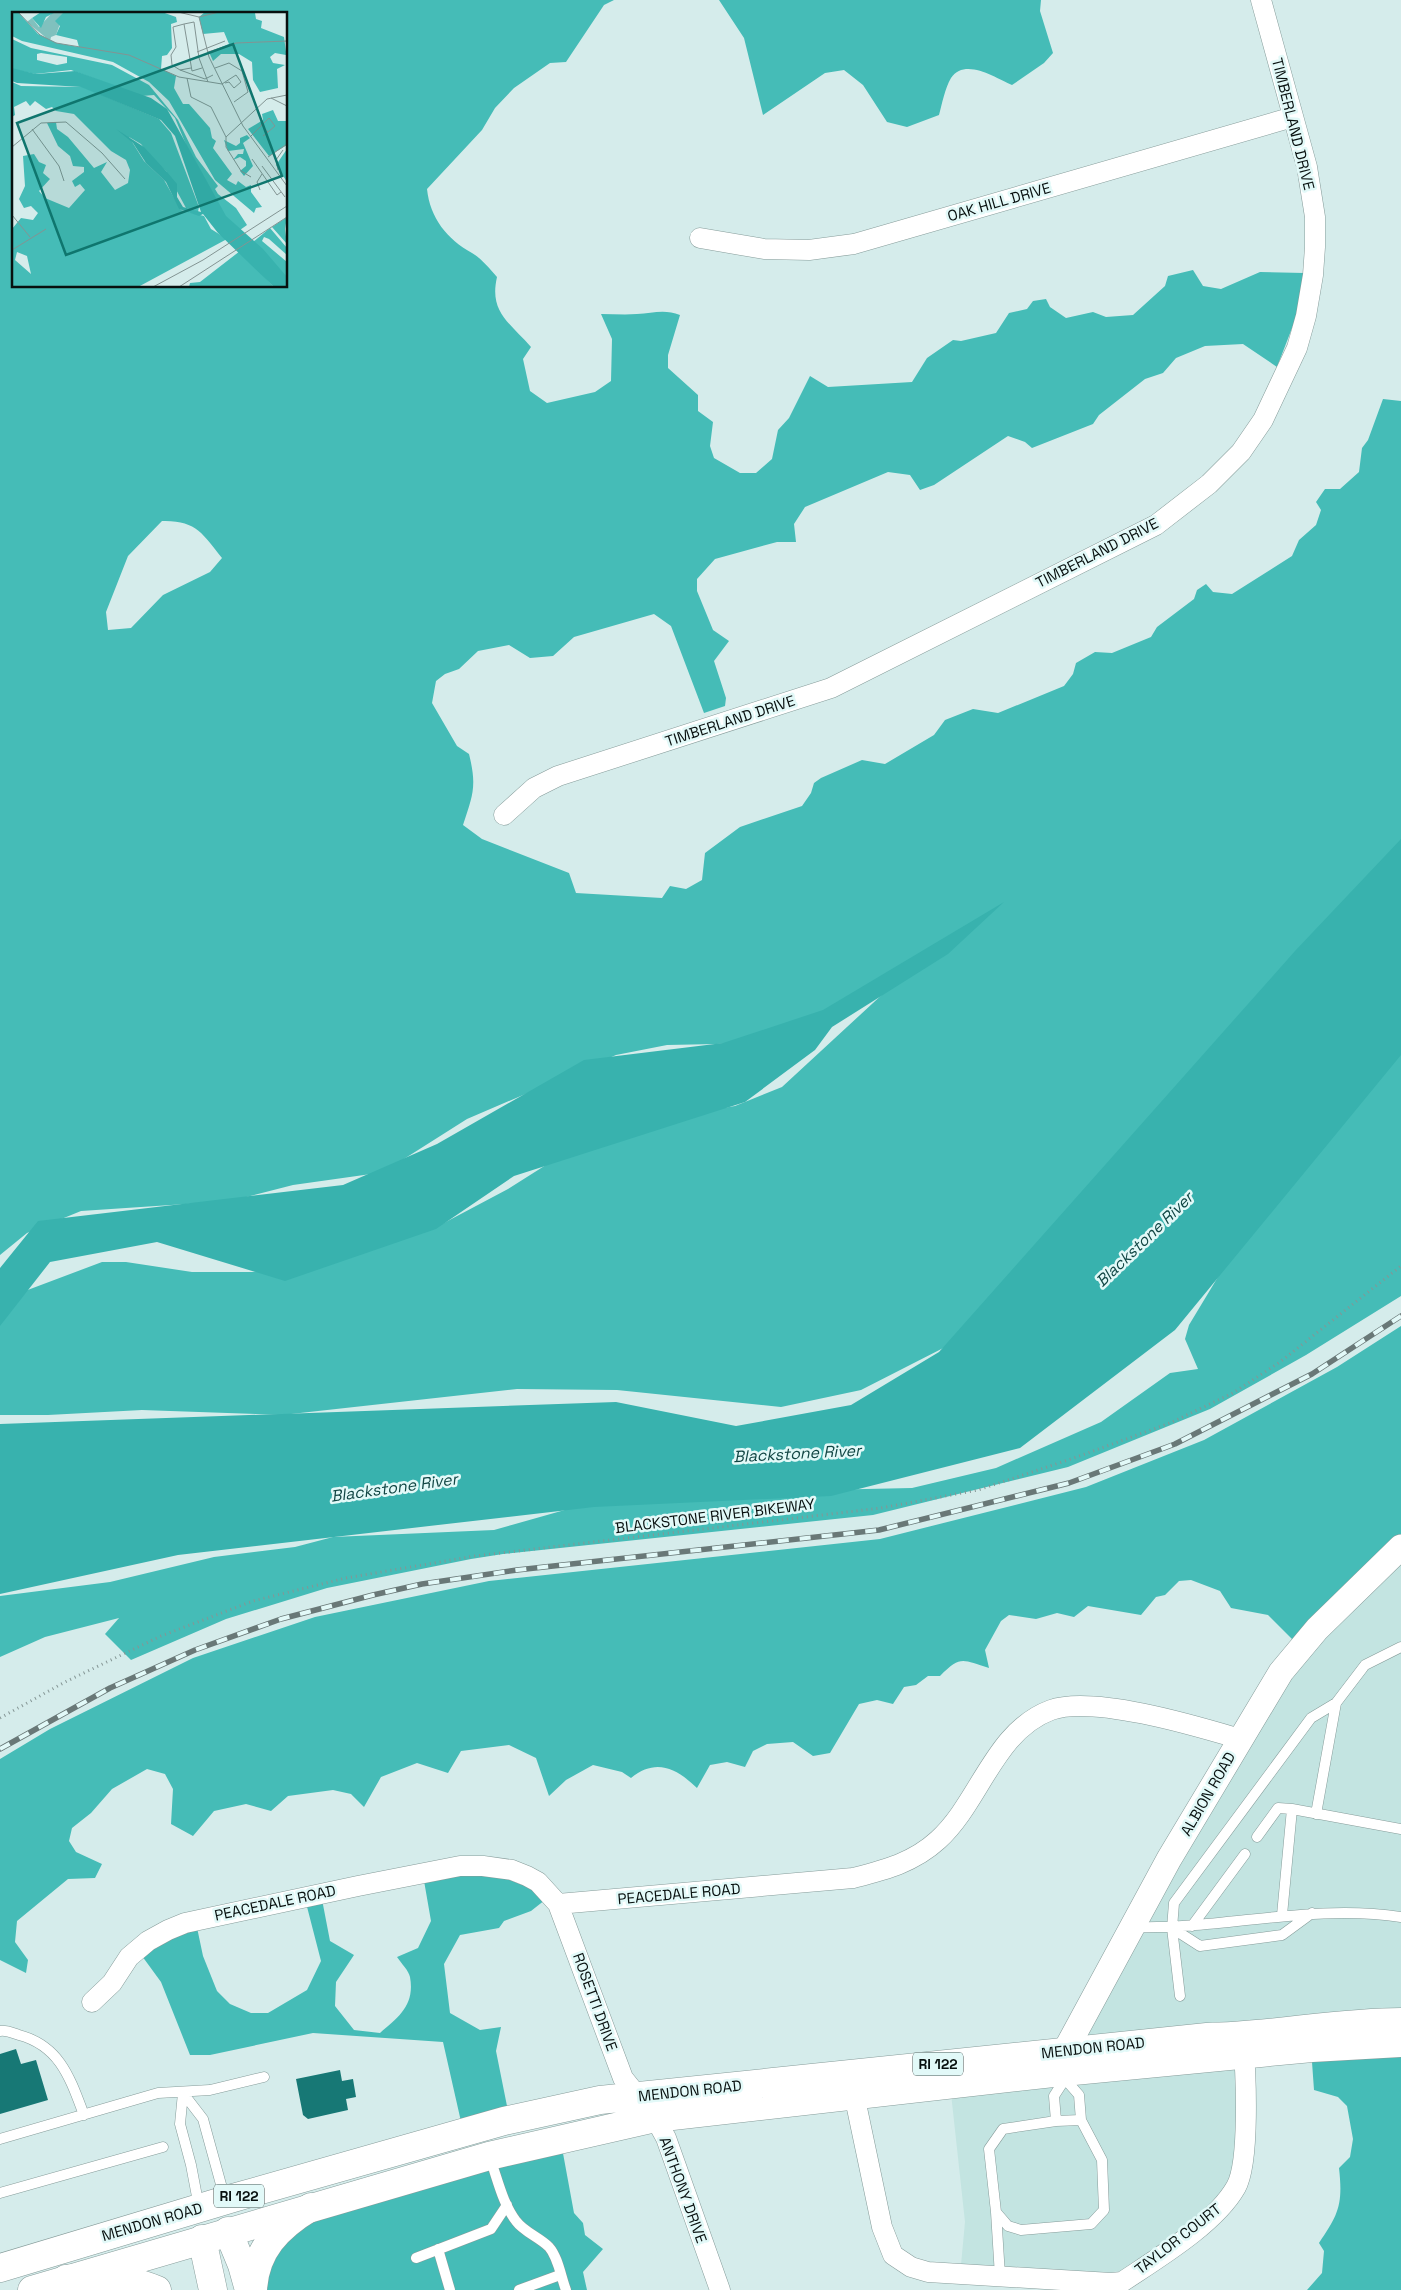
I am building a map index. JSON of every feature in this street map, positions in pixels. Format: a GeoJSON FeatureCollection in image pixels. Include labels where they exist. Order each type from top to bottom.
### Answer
{"type":"FeatureCollection","features":[{"type":"Feature","properties":{"kind":"main road","name":"MENDON ROAD"},"geometry":{"type":"LineString","coordinates":[[1243,2045],[1367,2022],[1401,2022]]}},
{"type":"Feature","properties":{"kind":"main road","name":"MENDON ROAD"},"geometry":{"type":"LineString","coordinates":[[0,2268],[225,2200],[484,2142],[655,2118],[1065,2067],[1207,2037],[1243,2045],[1312,2048],[1401,2043]]}},
{"type":"Feature","properties":{"kind":"main road","name":"MENDON ROAD"},"geometry":{"type":"LineString","coordinates":[[32,2290],[311,2207],[484,2142],[569,2106],[637,2096],[1065,2067]]}},
{"type":"Feature","properties":{"kind":"main road"},"geometry":{"type":"LineString","coordinates":[[225,2200],[228,2231],[242,2265],[249,2290]]}},
{"type":"Feature","properties":{"kind":"main road"},"geometry":{"type":"LineString","coordinates":[[253,2290],[256,2266],[268,2242],[283,2226],[311,2207]]}},
{"type":"Feature","properties":{"kind":"main road"},"geometry":{"type":"LineString","coordinates":[[199,2208],[202,2239],[213,2290]]}},
{"type":"Feature","properties":{"kind":"main road"},"geometry":{"type":"LineString","coordinates":[[66,2279],[84,2277],[118,2279],[157,2290]]}},
{"type":"Feature","properties":{"kind":"street","name":"TIMBERLAND DRIVE"},"geometry":{"type":"LineString","coordinates":[[504,815],[534,788],[558,776],[831,688],[1156,525],[1209,484],[1241,452],[1263,420],[1297,348],[1306,316],[1313,275],[1315,217],[1307,167],[1261,0]]}},
{"type":"Feature","properties":{"kind":"street","name":"OAK HILL DRIVE"},"geometry":{"type":"LineString","coordinates":[[700,238],[764,249],[809,250],[854,244],[1293,117]]}},
{"type":"Feature","properties":{"kind":"street","name":"ALBION ROAD"},"geometry":{"type":"LineString","coordinates":[[1065,2067],[1132,1927],[1240,1738],[1281,1672],[1317,1629],[1401,1547]]}},
{"type":"Feature","properties":{"kind":"street","name":"PEACEDALE ROAD"},"geometry":{"type":"LineString","coordinates":[[92,2002],[112,1983],[129,1958],[148,1940],[185,1923],[460,1866],[483,1866],[512,1870],[538,1882],[558,1904],[853,1878],[891,1868],[915,1858],[939,1840],[963,1810],[1009,1739],[1029,1722],[1051,1710],[1079,1706],[1137,1712],[1240,1738]]}},
{"type":"Feature","properties":{"kind":"street","name":"ROSETTI DRIVE"},"geometry":{"type":"LineString","coordinates":[[558,1904],[623,2078],[637,2096]]}},
{"type":"Feature","properties":{"kind":"street","name":"TAYLOR COURT"},"geometry":{"type":"LineString","coordinates":[[854,2094],[882,2227],[893,2255],[911,2267],[928,2272],[1111,2283],[1122,2282],[1179,2242],[1220,2210],[1237,2186],[1245,2156],[1243,2045]]}},
{"type":"Feature","properties":{"kind":"street","name":"ANTHONY DRIVE"},"geometry":{"type":"LineString","coordinates":[[637,2096],[655,2118],[666,2138],[720,2290]]}},
{"type":"Feature","properties":{"kind":"lane"},"geometry":{"type":"LineString","coordinates":[[1180,1996],[1172,1928],[1174,1903],[1310,1718],[1336,1702],[1365,1665],[1401,1647]]}},
{"type":"Feature","properties":{"kind":"lane"},"geometry":{"type":"LineString","coordinates":[[1316,1814],[1336,1702]]}},
{"type":"Feature","properties":{"kind":"lane"},"geometry":{"type":"LineString","coordinates":[[1258,1837],[1278,1808],[1401,1829]]}},
{"type":"Feature","properties":{"kind":"lane"},"geometry":{"type":"LineString","coordinates":[[1282,1915],[1292,1809]]}},
{"type":"Feature","properties":{"kind":"lane"},"geometry":{"type":"LineString","coordinates":[[1192,1926],[1244,1854]]}},
{"type":"Feature","properties":{"kind":"lane"},"geometry":{"type":"LineString","coordinates":[[1172,1928],[1200,1946],[1282,1935],[1312,1913]]}},
{"type":"Feature","properties":{"kind":"lane"},"geometry":{"type":"LineString","coordinates":[[1132,1927],[1172,1928],[1312,1913],[1401,1917]]}},
{"type":"Feature","properties":{"kind":"lane"},"geometry":{"type":"LineString","coordinates":[[0,2030],[32,2038],[47,2048],[68,2074],[84,2115]]}},
{"type":"Feature","properties":{"kind":"lane"},"geometry":{"type":"LineString","coordinates":[[996,2212],[1008,2226],[1021,2230],[1091,2224],[1104,2210],[1102,2160],[1081,2120],[1079,2095],[1065,2067]]}},
{"type":"Feature","properties":{"kind":"lane"},"geometry":{"type":"LineString","coordinates":[[1056,2121],[1054,2096],[1065,2067]]}},
{"type":"Feature","properties":{"kind":"lane"},"geometry":{"type":"LineString","coordinates":[[0,2139],[158,2093],[210,2090],[264,2077]]}},
{"type":"Feature","properties":{"kind":"lane"},"geometry":{"type":"LineString","coordinates":[[182,2093],[203,2119],[225,2200]]}},
{"type":"Feature","properties":{"kind":"lane"},"geometry":{"type":"LineString","coordinates":[[182,2093],[180,2124],[191,2165],[199,2208]]}},
{"type":"Feature","properties":{"kind":"lane"},"geometry":{"type":"LineString","coordinates":[[1000,2276],[996,2212],[989,2149],[1003,2129],[1056,2121],[1081,2120]]}},
{"type":"Feature","properties":{"kind":"lane"},"geometry":{"type":"LineString","coordinates":[[484,2142],[507,2205],[516,2221],[537,2240],[548,2246],[554,2256],[566,2290]]}},
{"type":"Feature","properties":{"kind":"lane"},"geometry":{"type":"LineString","coordinates":[[0,2193],[163,2147]]}},
{"type":"Feature","properties":{"kind":"lane"},"geometry":{"type":"LineString","coordinates":[[416,2258],[491,2229],[507,2205]]}},
{"type":"Feature","properties":{"kind":"lane"},"geometry":{"type":"LineString","coordinates":[[438,2250],[450,2290]]}},
{"type":"Feature","properties":{"kind":"lane"},"geometry":{"type":"LineString","coordinates":[[519,2290],[560,2275]]}},
{"type":"Feature","properties":{"kind":"path","name":"BLACKSTONE RIVER BIKEWAY"},"geometry":{"type":"LineString","coordinates":[[0,1718],[65,1682],[161,1636],[253,1601],[346,1578],[475,1556],[881,1508],[978,1490],[1170,1423],[1233,1393],[1280,1362],[1401,1266]]}},
{"type":"Feature","properties":{"kind":"shaded area"},"geometry":{"type":"Polygon","coordinates":[[[0,0],[614,0],[604,5],[566,62],[550,63],[514,88],[495,108],[482,130],[427,189],[429,200],[441,227],[455,241],[479,258],[497,277],[495,289],[498,308],[508,323],[531,347],[523,359],[530,391],[547,403],[595,392],[611,381],[612,339],[601,314],[664,312],[680,315],[668,355],[668,368],[698,395],[698,411],[713,422],[710,446],[714,458],[740,473],[756,473],[772,459],[778,430],[789,418],[810,376],[828,387],[912,382],[927,358],[953,340],[961,341],[996,333],[1009,313],[1027,309],[1033,301],[1046,299],[1050,307],[1066,318],[1093,312],[1106,317],[1133,315],[1165,286],[1168,276],[1193,270],[1203,286],[1221,289],[1260,272],[1304,273],[1299,310],[1277,367],[1243,344],[1205,346],[1176,358],[1163,373],[1145,379],[1099,415],[1093,424],[1032,448],[1025,442],[1008,436],[934,485],[920,490],[910,475],[888,472],[805,507],[794,524],[796,542],[777,542],[715,559],[697,579],[697,591],[713,630],[729,641],[714,661],[726,698],[725,706],[704,713],[671,626],[654,614],[574,637],[553,656],[530,658],[509,645],[478,651],[459,669],[445,674],[436,681],[432,703],[457,746],[469,754],[473,774],[473,790],[463,825],[482,839],[569,873],[576,893],[662,898],[670,886],[686,889],[702,880],[705,853],[740,827],[802,806],[811,793],[814,783],[821,778],[862,760],[885,764],[934,735],[945,720],[973,709],[998,713],[1064,686],[1073,674],[1076,663],[1095,652],[1112,653],[1151,637],[1157,627],[1194,599],[1197,590],[1206,584],[1213,592],[1232,594],[1292,556],[1299,540],[1316,525],[1321,510],[1316,502],[1325,489],[1340,489],[1359,472],[1362,448],[1368,440],[1383,399],[1401,401],[1401,855],[957,1341],[861,1390],[781,1407],[617,1390],[517,1389],[282,1415],[142,1410],[48,1415],[0,1415],[0,1318],[25,1291],[102,1262],[126,1262],[192,1272],[290,1272],[442,1224],[508,1189],[587,1139],[635,1123],[735,1106],[782,1087],[886,991],[776,1033],[741,1042],[667,1045],[616,1055],[467,1119],[396,1164],[371,1174],[293,1185],[231,1201],[81,1211],[27,1233],[0,1255],[0,0]],[[162,521],[128,556],[106,612],[108,630],[131,628],[163,595],[210,572],[222,558],[198,530],[174,521],[162,521]]]}},
{"type":"Feature","properties":{"kind":"shaded area"},"geometry":{"type":"Polygon","coordinates":[[[719,0],[1041,0],[1040,11],[1053,53],[1044,63],[1012,85],[981,71],[964,69],[957,72],[947,86],[939,115],[907,127],[887,122],[863,85],[844,70],[825,73],[763,115],[744,38],[719,0]]]}},
{"type":"Feature","properties":{"kind":"shaded area"},"geometry":{"type":"Polygon","coordinates":[[[1401,1038],[1401,1296],[1306,1355],[1210,1409],[1068,1467],[873,1515],[471,1559],[327,1588],[226,1619],[131,1660],[105,1634],[119,1618],[45,1637],[0,1657],[0,1596],[110,1582],[214,1557],[295,1547],[333,1537],[494,1530],[593,1502],[773,1491],[912,1488],[996,1468],[1101,1422],[1170,1373],[1198,1369],[1185,1339],[1189,1325],[1230,1257],[1401,1038]]]}},
{"type":"Feature","properties":{"kind":"shaded area"},"geometry":{"type":"Polygon","coordinates":[[[1401,1326],[1401,1541],[1294,1641],[1268,1615],[1231,1608],[1220,1591],[1191,1580],[1179,1581],[1165,1595],[1156,1597],[1141,1615],[1088,1606],[1074,1617],[1057,1613],[1036,1619],[1009,1615],[1001,1621],[985,1650],[989,1668],[967,1661],[958,1662],[940,1676],[928,1676],[916,1685],[904,1687],[893,1704],[877,1700],[859,1704],[830,1753],[813,1756],[793,1742],[767,1744],[753,1751],[745,1767],[727,1762],[710,1765],[697,1788],[681,1775],[666,1768],[649,1768],[631,1778],[622,1772],[593,1765],[566,1780],[549,1796],[536,1758],[509,1745],[461,1751],[448,1773],[417,1763],[381,1777],[364,1807],[351,1794],[333,1790],[288,1796],[271,1811],[246,1804],[214,1811],[193,1836],[171,1824],[173,1789],[165,1774],[147,1769],[112,1789],[91,1813],[72,1828],[69,1841],[76,1852],[102,1864],[95,1878],[68,1879],[17,1921],[15,1942],[28,1960],[26,1973],[0,1960],[0,1759],[50,1729],[193,1658],[315,1617],[489,1581],[880,1539],[1086,1487],[1204,1440],[1337,1367],[1401,1326]]]}},
{"type":"Feature","properties":{"kind":"shaded area"},"geometry":{"type":"Polygon","coordinates":[[[1401,1541],[1401,2034],[1246,2046],[1240,2164],[1231,2182],[1195,2219],[1138,2266],[1105,2273],[961,2265],[965,2222],[949,2075],[1051,2064],[1232,1738],[1401,1541]]]}},
{"type":"Feature","properties":{"kind":"shaded area"},"geometry":{"type":"Polygon","coordinates":[[[465,1862],[550,1896],[531,1911],[504,1921],[499,1928],[460,1935],[444,1964],[450,2013],[480,2030],[501,2027],[496,2051],[508,2111],[462,2126],[443,2042],[313,2033],[210,2055],[190,2055],[161,1982],[134,1945],[195,1918],[203,1956],[217,1991],[230,2004],[251,2013],[268,2013],[307,1990],[321,1961],[305,1899],[320,1889],[330,1941],[354,1955],[336,1982],[335,2006],[354,2030],[380,2033],[404,2010],[410,1995],[409,1975],[397,1957],[418,1948],[431,1921],[423,1875],[465,1862]]]}},
{"type":"Feature","properties":{"kind":"shaded area"},"geometry":{"type":"Polygon","coordinates":[[[1401,2034],[1401,2290],[1307,2290],[1322,2273],[1324,2251],[1319,2243],[1338,2208],[1340,2200],[1339,2168],[1350,2157],[1353,2139],[1347,2106],[1338,2097],[1314,2090],[1311,2048],[1401,2034]]]}},
{"type":"Feature","properties":{"kind":"shaded area"},"geometry":{"type":"Polygon","coordinates":[[[560,2137],[574,2213],[583,2223],[585,2235],[603,2249],[583,2272],[587,2290],[246,2290],[245,2262],[273,2231],[560,2137]]]}},
{"type":"Feature","properties":{"kind":"water","name":"Blackstone River"},"geometry":{"type":"Polygon","coordinates":[[[1401,839],[1401,1055],[1175,1330],[1020,1448],[831,1496],[594,1507],[178,1555],[0,1594],[0,1424],[616,1402],[736,1426],[851,1405],[939,1352],[1295,951],[1401,839]]]}},
{"type":"Feature","properties":{"kind":"water"},"geometry":{"type":"Polygon","coordinates":[[[1004,902],[948,954],[832,1027],[815,1050],[745,1102],[514,1176],[436,1229],[285,1281],[157,1242],[50,1262],[0,1326],[0,1268],[38,1221],[343,1185],[437,1144],[584,1060],[723,1043],[823,1010],[1004,902]]]}},
{"type":"Feature","properties":{"kind":"building"},"geometry":{"type":"Polygon","coordinates":[[[16,2049],[21,2064],[36,2060],[48,2100],[0,2114],[0,2054],[16,2049]]]}},
{"type":"Feature","properties":{"kind":"building"},"geometry":{"type":"Polygon","coordinates":[[[340,2070],[342,2081],[353,2079],[356,2097],[346,2099],[348,2110],[308,2119],[303,2115],[296,2079],[340,2070]]]}},
{"type":"Feature","properties":{"kind":"railway"},"geometry":{"type":"LineString","coordinates":[[0,1749],[110,1688],[195,1650],[281,1619],[373,1595],[422,1584],[517,1570],[879,1530],[1069,1483],[1175,1444],[1312,1374],[1401,1316]]}}]}
